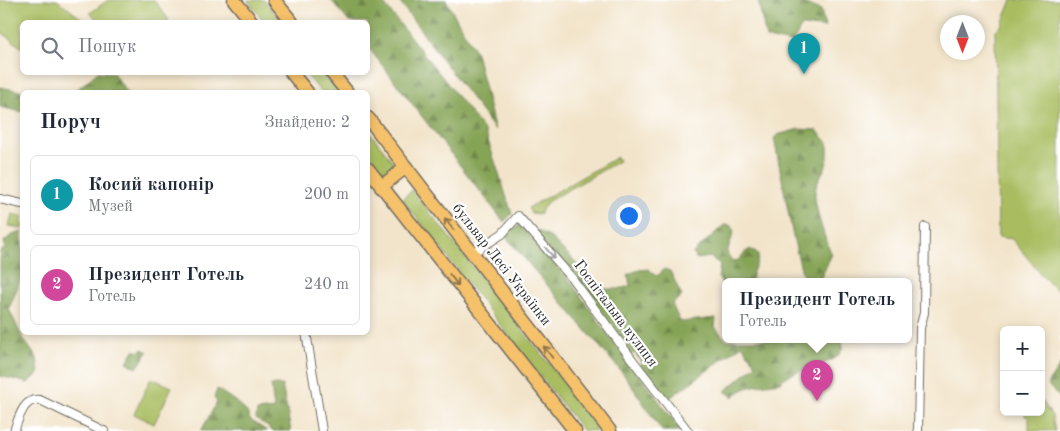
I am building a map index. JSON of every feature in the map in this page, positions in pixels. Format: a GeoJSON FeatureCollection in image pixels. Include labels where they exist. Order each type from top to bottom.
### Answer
{"type":"FeatureCollection","features":[{"type":"Feature","properties":{"kind":"main road"},"geometry":{"type":"LineString","coordinates":[[234,0],[250,20]]}},
{"type":"Feature","properties":{"kind":"main road"},"geometry":{"type":"LineString","coordinates":[[274,0],[290,20]]}},
{"type":"Feature","properties":{"kind":"main road"},"geometry":{"type":"LineString","coordinates":[[293,75],[305,90]]}},
{"type":"Feature","properties":{"kind":"main road"},"geometry":{"type":"LineString","coordinates":[[333,75],[345,90]]}},
{"type":"Feature","properties":{"kind":"main road","name":"бульвар Лесі Українки"},"geometry":{"type":"LineString","coordinates":[[370,121],[610,431]]}},
{"type":"Feature","properties":{"kind":"main road"},"geometry":{"type":"LineString","coordinates":[[381,186],[406,167]]}},
{"type":"Feature","properties":{"kind":"main road"},"geometry":{"type":"LineString","coordinates":[[370,172],[575,431]]}},
{"type":"Feature","properties":{"kind":"street"},"geometry":{"type":"LineString","coordinates":[[0,199],[20,204]]}},
{"type":"Feature","properties":{"kind":"street","name":"Госпітальна вулиця"},"geometry":{"type":"LineString","coordinates":[[472,253],[502,234],[518,216],[571,277],[688,431]]}},
{"type":"Feature","properties":{"kind":"street"},"geometry":{"type":"LineString","coordinates":[[918,431],[920,328],[924,313],[925,227]]}},
{"type":"Feature","properties":{"kind":"street"},"geometry":{"type":"LineString","coordinates":[[306,335],[322,431]]}},
{"type":"Feature","properties":{"kind":"street"},"geometry":{"type":"LineString","coordinates":[[14,431],[25,406],[35,400],[40,400],[104,431]]}},
{"type":"Feature","properties":{"kind":"green space"},"geometry":{"type":"Polygon","coordinates":[[[0,0],[57,0],[83,20],[20,20],[20,46],[0,31],[0,0]]]}},
{"type":"Feature","properties":{"kind":"green space"},"geometry":{"type":"Polygon","coordinates":[[[108,0],[154,0],[169,20],[98,20],[90,13],[108,0]]]}},
{"type":"Feature","properties":{"kind":"green space"},"geometry":{"type":"Polygon","coordinates":[[[247,0],[264,0],[280,20],[263,20],[247,0]]]}},
{"type":"Feature","properties":{"kind":"green space"},"geometry":{"type":"Polygon","coordinates":[[[331,0],[381,0],[485,131],[512,214],[504,222],[370,50],[370,20],[347,20],[331,0]]]}},
{"type":"Feature","properties":{"kind":"green space"},"geometry":{"type":"Polygon","coordinates":[[[398,0],[446,0],[476,53],[495,130],[398,0]]]}},
{"type":"Feature","properties":{"kind":"green space"},"geometry":{"type":"Polygon","coordinates":[[[758,0],[804,0],[804,3],[821,10],[825,27],[802,26],[792,43],[766,38],[758,0]]]}},
{"type":"Feature","properties":{"kind":"green space"},"geometry":{"type":"Polygon","coordinates":[[[1012,0],[1060,0],[1060,293],[1043,277],[1012,239],[998,237],[995,31],[1001,26],[1012,0]]]}},
{"type":"Feature","properties":{"kind":"green space"},"geometry":{"type":"Polygon","coordinates":[[[94,75],[114,75],[126,90],[76,90],[94,75]]]}},
{"type":"Feature","properties":{"kind":"green space"},"geometry":{"type":"Polygon","coordinates":[[[307,75],[324,75],[336,90],[319,90],[307,75]]]}},
{"type":"Feature","properties":{"kind":"green space"},"geometry":{"type":"Polygon","coordinates":[[[0,87],[20,91],[20,112],[0,107],[0,87]]]}},
{"type":"Feature","properties":{"kind":"green space"},"geometry":{"type":"Polygon","coordinates":[[[799,129],[817,130],[828,143],[828,160],[816,185],[815,194],[816,207],[832,254],[821,278],[803,278],[793,237],[774,138],[777,135],[799,129]]]}},
{"type":"Feature","properties":{"kind":"green space"},"geometry":{"type":"Polygon","coordinates":[[[370,133],[394,163],[383,172],[370,155],[370,133]]]}},
{"type":"Feature","properties":{"kind":"green space"},"geometry":{"type":"Polygon","coordinates":[[[617,157],[619,161],[547,202],[539,214],[531,213],[528,208],[617,157]]]}},
{"type":"Feature","properties":{"kind":"green space"},"geometry":{"type":"Polygon","coordinates":[[[412,190],[602,431],[583,431],[402,199],[412,190]]]}},
{"type":"Feature","properties":{"kind":"green space"},"geometry":{"type":"Polygon","coordinates":[[[12,214],[20,216],[20,229],[9,226],[12,214]]]}},
{"type":"Feature","properties":{"kind":"green space"},"geometry":{"type":"Polygon","coordinates":[[[520,225],[567,277],[682,431],[662,431],[625,376],[506,237],[510,230],[520,225]]]}},
{"type":"Feature","properties":{"kind":"green space"},"geometry":{"type":"Polygon","coordinates":[[[724,225],[730,225],[734,231],[727,253],[732,261],[739,260],[750,249],[758,254],[752,278],[722,278],[722,283],[718,278],[720,264],[710,257],[696,259],[693,253],[724,225]]]}},
{"type":"Feature","properties":{"kind":"green space"},"geometry":{"type":"Polygon","coordinates":[[[537,230],[551,238],[603,289],[618,289],[630,286],[628,274],[639,270],[649,269],[656,276],[664,269],[670,271],[682,296],[672,304],[680,322],[716,318],[715,327],[722,335],[722,343],[842,343],[842,349],[838,356],[829,361],[796,372],[780,382],[749,387],[733,397],[725,391],[756,365],[742,345],[667,400],[639,365],[642,362],[634,353],[631,355],[534,232],[537,230]]]}},
{"type":"Feature","properties":{"kind":"green space"},"geometry":{"type":"Polygon","coordinates":[[[20,233],[20,280],[9,309],[20,335],[37,358],[39,373],[28,383],[0,376],[0,251],[5,249],[4,241],[12,235],[20,233]]]}},
{"type":"Feature","properties":{"kind":"green space"},"geometry":{"type":"Polygon","coordinates":[[[142,349],[148,352],[137,368],[127,362],[134,350],[139,352],[142,349]]]}},
{"type":"Feature","properties":{"kind":"green space"},"geometry":{"type":"Polygon","coordinates":[[[1060,365],[1060,398],[1047,384],[1060,365]]]}},
{"type":"Feature","properties":{"kind":"green space"},"geometry":{"type":"Polygon","coordinates":[[[151,378],[172,387],[154,424],[134,414],[151,378]]]}},
{"type":"Feature","properties":{"kind":"green space"},"geometry":{"type":"Polygon","coordinates":[[[271,385],[282,385],[291,431],[272,431],[256,419],[257,411],[274,409],[271,385]]]}},
{"type":"Feature","properties":{"kind":"green space"},"geometry":{"type":"Polygon","coordinates":[[[217,389],[247,412],[250,420],[267,431],[256,429],[255,431],[201,431],[217,402],[214,398],[217,389]]]}},
{"type":"Feature","properties":{"kind":"green space"},"geometry":{"type":"Polygon","coordinates":[[[1045,405],[1052,416],[1055,431],[1029,431],[1029,417],[1025,416],[1045,416],[1045,405]]]}},
{"type":"Feature","properties":{"kind":"place","name":"Косий капонір"},"geometry":{"type":"Point","coordinates":[804,74]}},
{"type":"Feature","properties":{"kind":"place","name":"Президент Готель"},"geometry":{"type":"Point","coordinates":[817,401]}}]}
